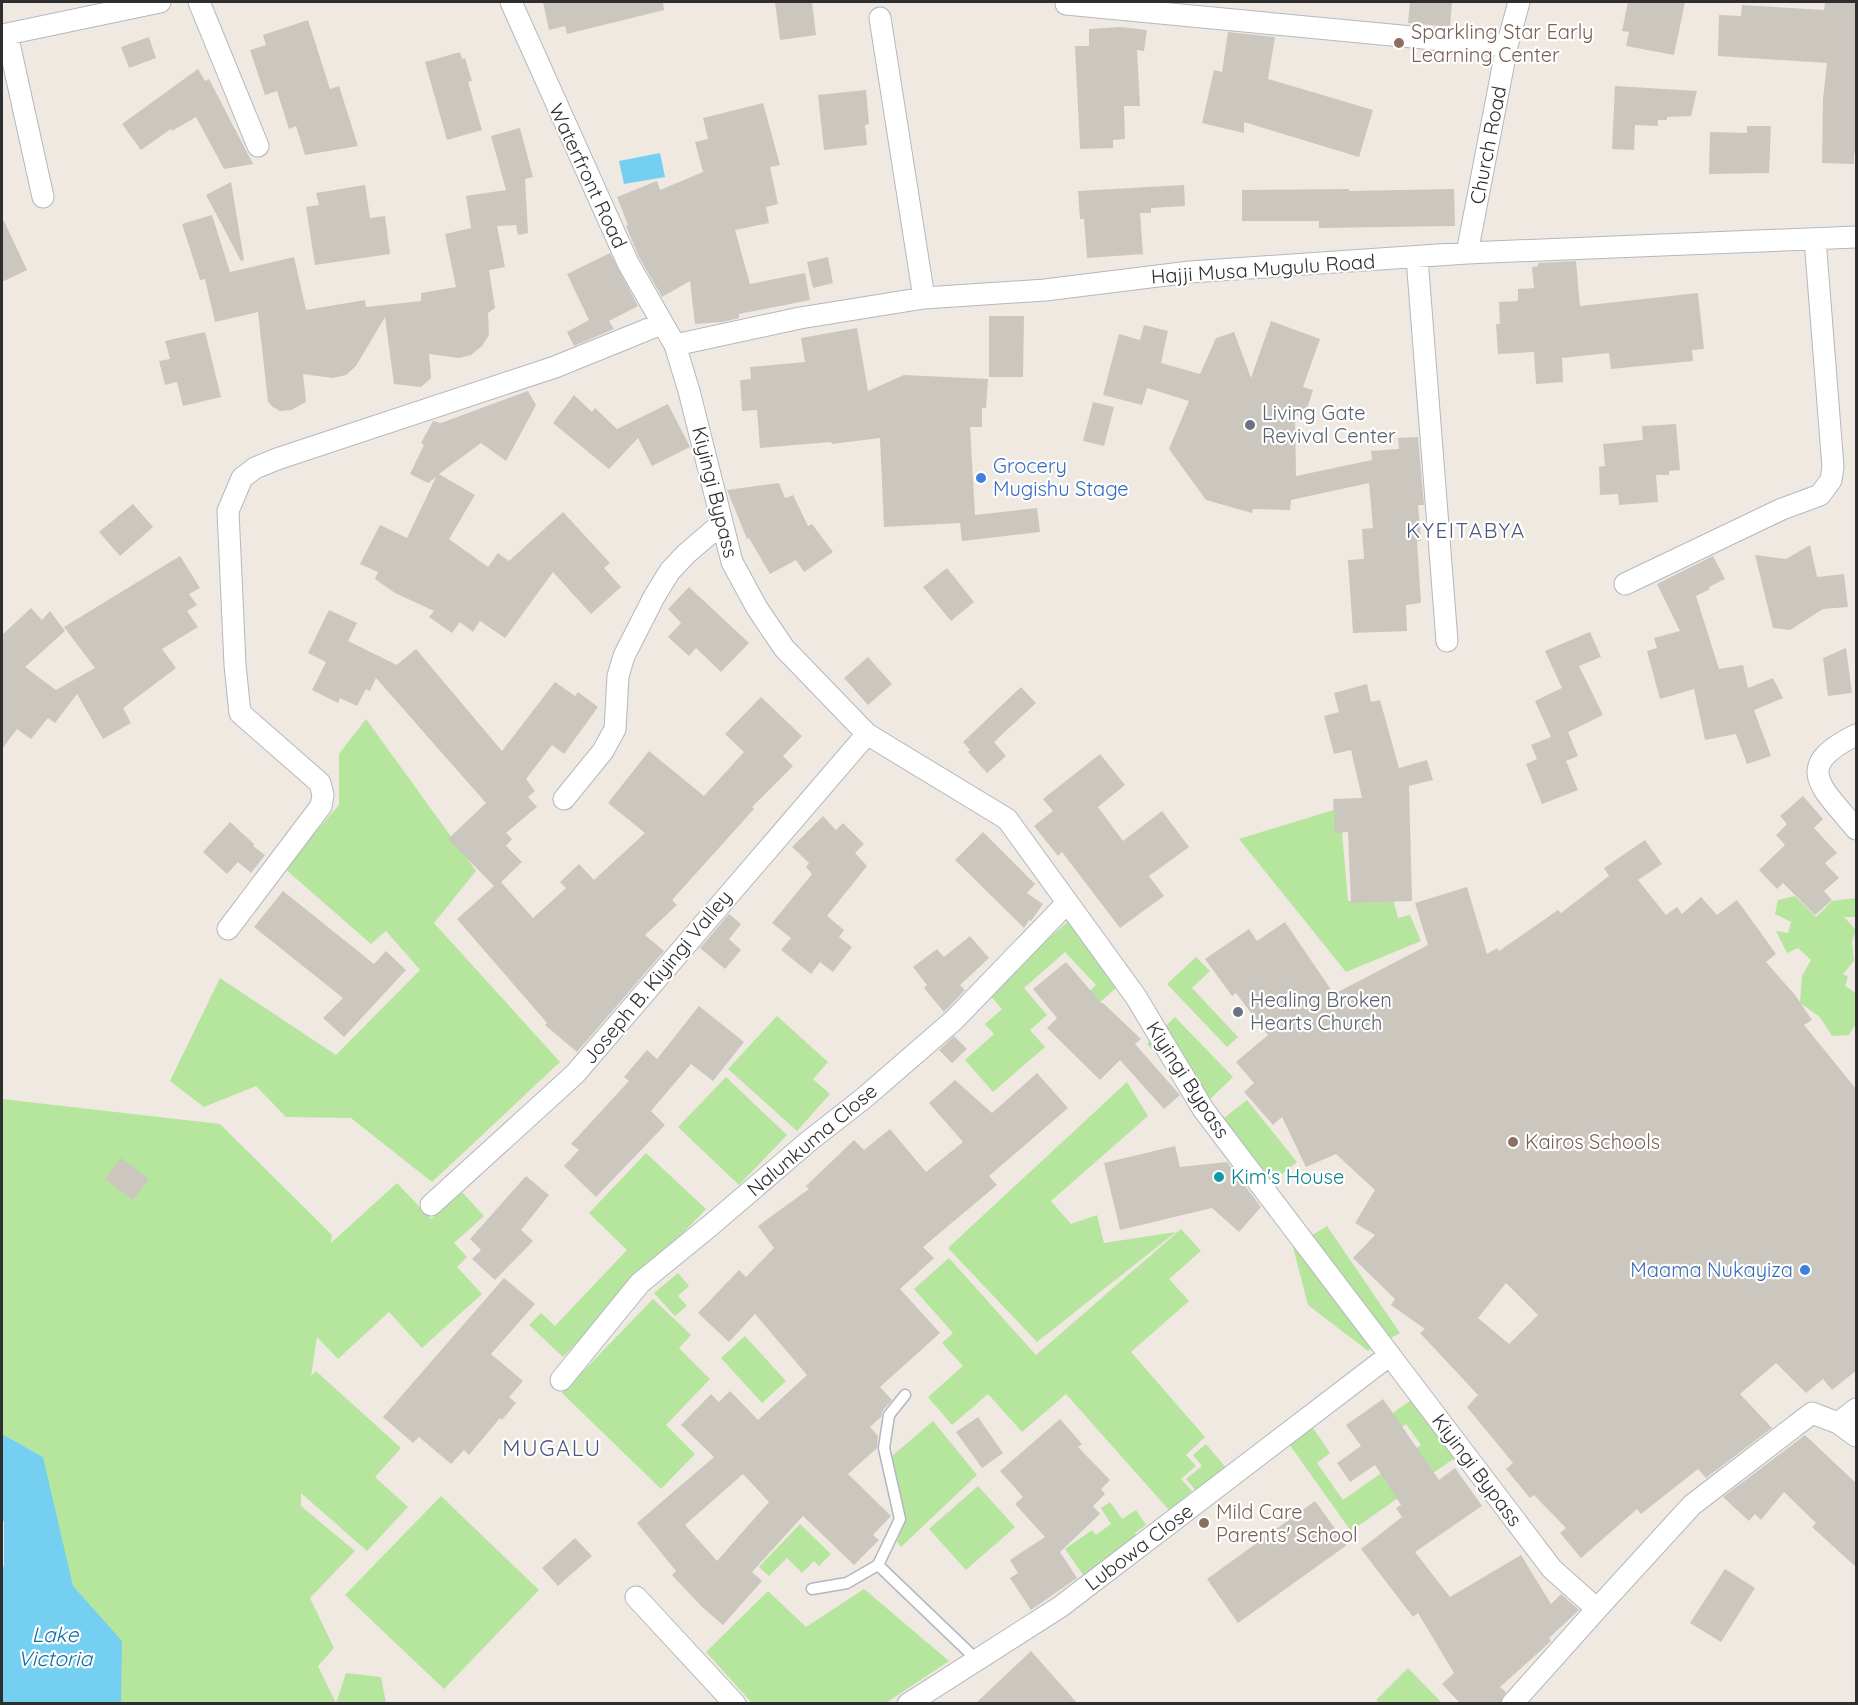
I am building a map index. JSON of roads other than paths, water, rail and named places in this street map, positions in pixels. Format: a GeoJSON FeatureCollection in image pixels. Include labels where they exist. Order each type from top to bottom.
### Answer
{"type":"FeatureCollection","features":[{"type":"Feature","properties":{"kind":"street"},"geometry":{"type":"LineString","coordinates":[[43,197],[4,34],[160,2]]}},
{"type":"Feature","properties":{"kind":"street"},"geometry":{"type":"LineString","coordinates":[[199,2],[258,146]]}},
{"type":"Feature","properties":{"kind":"street","name":"Waterfront Road"},"geometry":{"type":"LineString","coordinates":[[511,2],[628,263],[675,345]]}},
{"type":"Feature","properties":{"kind":"street","name":"Church Road"},"geometry":{"type":"LineString","coordinates":[[1467,254],[1507,46],[1519,2]]}},
{"type":"Feature","properties":{"kind":"street"},"geometry":{"type":"LineString","coordinates":[[1066,4],[1507,46]]}},
{"type":"Feature","properties":{"kind":"street"},"geometry":{"type":"LineString","coordinates":[[880,18],[924,298]]}},
{"type":"Feature","properties":{"kind":"street","name":"Hajji Musa Mugulu Road"},"geometry":{"type":"LineString","coordinates":[[675,345],[800,318],[924,298],[1045,290],[1190,272],[1467,254],[1857,237]]}},
{"type":"Feature","properties":{"kind":"street"},"geometry":{"type":"LineString","coordinates":[[1625,584],[1782,509],[1820,495],[1826,488],[1833,467],[1815,239]]}},
{"type":"Feature","properties":{"kind":"street"},"geometry":{"type":"LineString","coordinates":[[1417,258],[1447,641]]}},
{"type":"Feature","properties":{"kind":"street"},"geometry":{"type":"LineString","coordinates":[[228,929],[321,806],[323,795],[320,783],[240,713],[235,665],[228,511],[242,478],[255,468],[278,459],[555,368],[661,324]]}},
{"type":"Feature","properties":{"kind":"street","name":"Kiyingi Bypass"},"geometry":{"type":"LineString","coordinates":[[675,345],[692,401],[732,562],[757,608],[779,640],[867,734],[1007,819],[1136,997],[1203,1109],[1552,1569],[1597,1609]]}},
{"type":"Feature","properties":{"kind":"street"},"geometry":{"type":"LineString","coordinates":[[564,799],[603,751],[615,729],[618,676],[624,656],[654,597],[670,571],[721,524]]}},
{"type":"Feature","properties":{"kind":"street","name":"Joseph B. Kiyingi Valley"},"geometry":{"type":"LineString","coordinates":[[431,1205],[575,1074],[867,734]]}},
{"type":"Feature","properties":{"kind":"street"},"geometry":{"type":"LineString","coordinates":[[1857,735],[1824,755],[1818,766],[1818,779],[1857,829]]}},
{"type":"Feature","properties":{"kind":"street","name":"Nalunkuma Close"},"geometry":{"type":"LineString","coordinates":[[561,1380],[640,1283],[809,1141],[864,1098],[954,1020],[1067,903]]}},
{"type":"Feature","properties":{"kind":"street","name":"Lubowa Close"},"geometry":{"type":"LineString","coordinates":[[908,1704],[1060,1608],[1389,1355]]}},
{"type":"Feature","properties":{"kind":"street"},"geometry":{"type":"LineString","coordinates":[[1838,1423],[1857,1409]]}},
{"type":"Feature","properties":{"kind":"street"},"geometry":{"type":"LineString","coordinates":[[1512,1704],[1692,1505],[1812,1413],[1838,1423],[1857,1436]]}},
{"type":"Feature","properties":{"kind":"street"},"geometry":{"type":"LineString","coordinates":[[636,1597],[735,1704]]}},
{"type":"Feature","properties":{"kind":"lane"},"geometry":{"type":"LineString","coordinates":[[812,1589],[847,1583],[878,1565],[900,1519],[884,1448],[889,1415],[905,1395]]}},
{"type":"Feature","properties":{"kind":"lane"},"geometry":{"type":"LineString","coordinates":[[878,1565],[977,1660]]}},
{"type":"Feature","properties":{"kind":"water"},"geometry":{"type":"Polygon","coordinates":[[[660,153],[665,177],[624,184],[619,161],[660,153]]]}},
{"type":"Feature","properties":{"kind":"water","name":"Lake Victoria"},"geometry":{"type":"Polygon","coordinates":[[[2,1434],[43,1457],[73,1586],[122,1641],[121,1703],[2,1703],[4,1522],[2,1519],[2,1434]]]}},
{"type":"Feature","properties":{"kind":"place","name":"Sparkling Star Early Learning Center"},"geometry":{"type":"Point","coordinates":[1399,43]}},
{"type":"Feature","properties":{"kind":"place","name":"Living Gate Revival Center"},"geometry":{"type":"Point","coordinates":[1250,425]}},
{"type":"Feature","properties":{"kind":"place","name":"Grocery Mugishu Stage"},"geometry":{"type":"Point","coordinates":[981,478]}},
{"type":"Feature","properties":{"kind":"place","name":"Healing Broken Hearts Church"},"geometry":{"type":"Point","coordinates":[1238,1012]}},
{"type":"Feature","properties":{"kind":"place","name":"Kairos Schools"},"geometry":{"type":"Point","coordinates":[1513,1142]}},
{"type":"Feature","properties":{"kind":"place","name":"Kim's House"},"geometry":{"type":"Point","coordinates":[1219,1177]}},
{"type":"Feature","properties":{"kind":"place","name":"Maama Nukayiza"},"geometry":{"type":"Point","coordinates":[1805,1270]}},
{"type":"Feature","properties":{"kind":"place","name":"Mild Care Parents' School"},"geometry":{"type":"Point","coordinates":[1204,1523]}},
{"type":"Feature","properties":{"kind":"district","name":"KYEITABYA"},"geometry":{"type":"Point","coordinates":[1466,531]}},
{"type":"Feature","properties":{"kind":"district","name":"MUGALU"},"geometry":{"type":"Point","coordinates":[552,1448]}}]}
